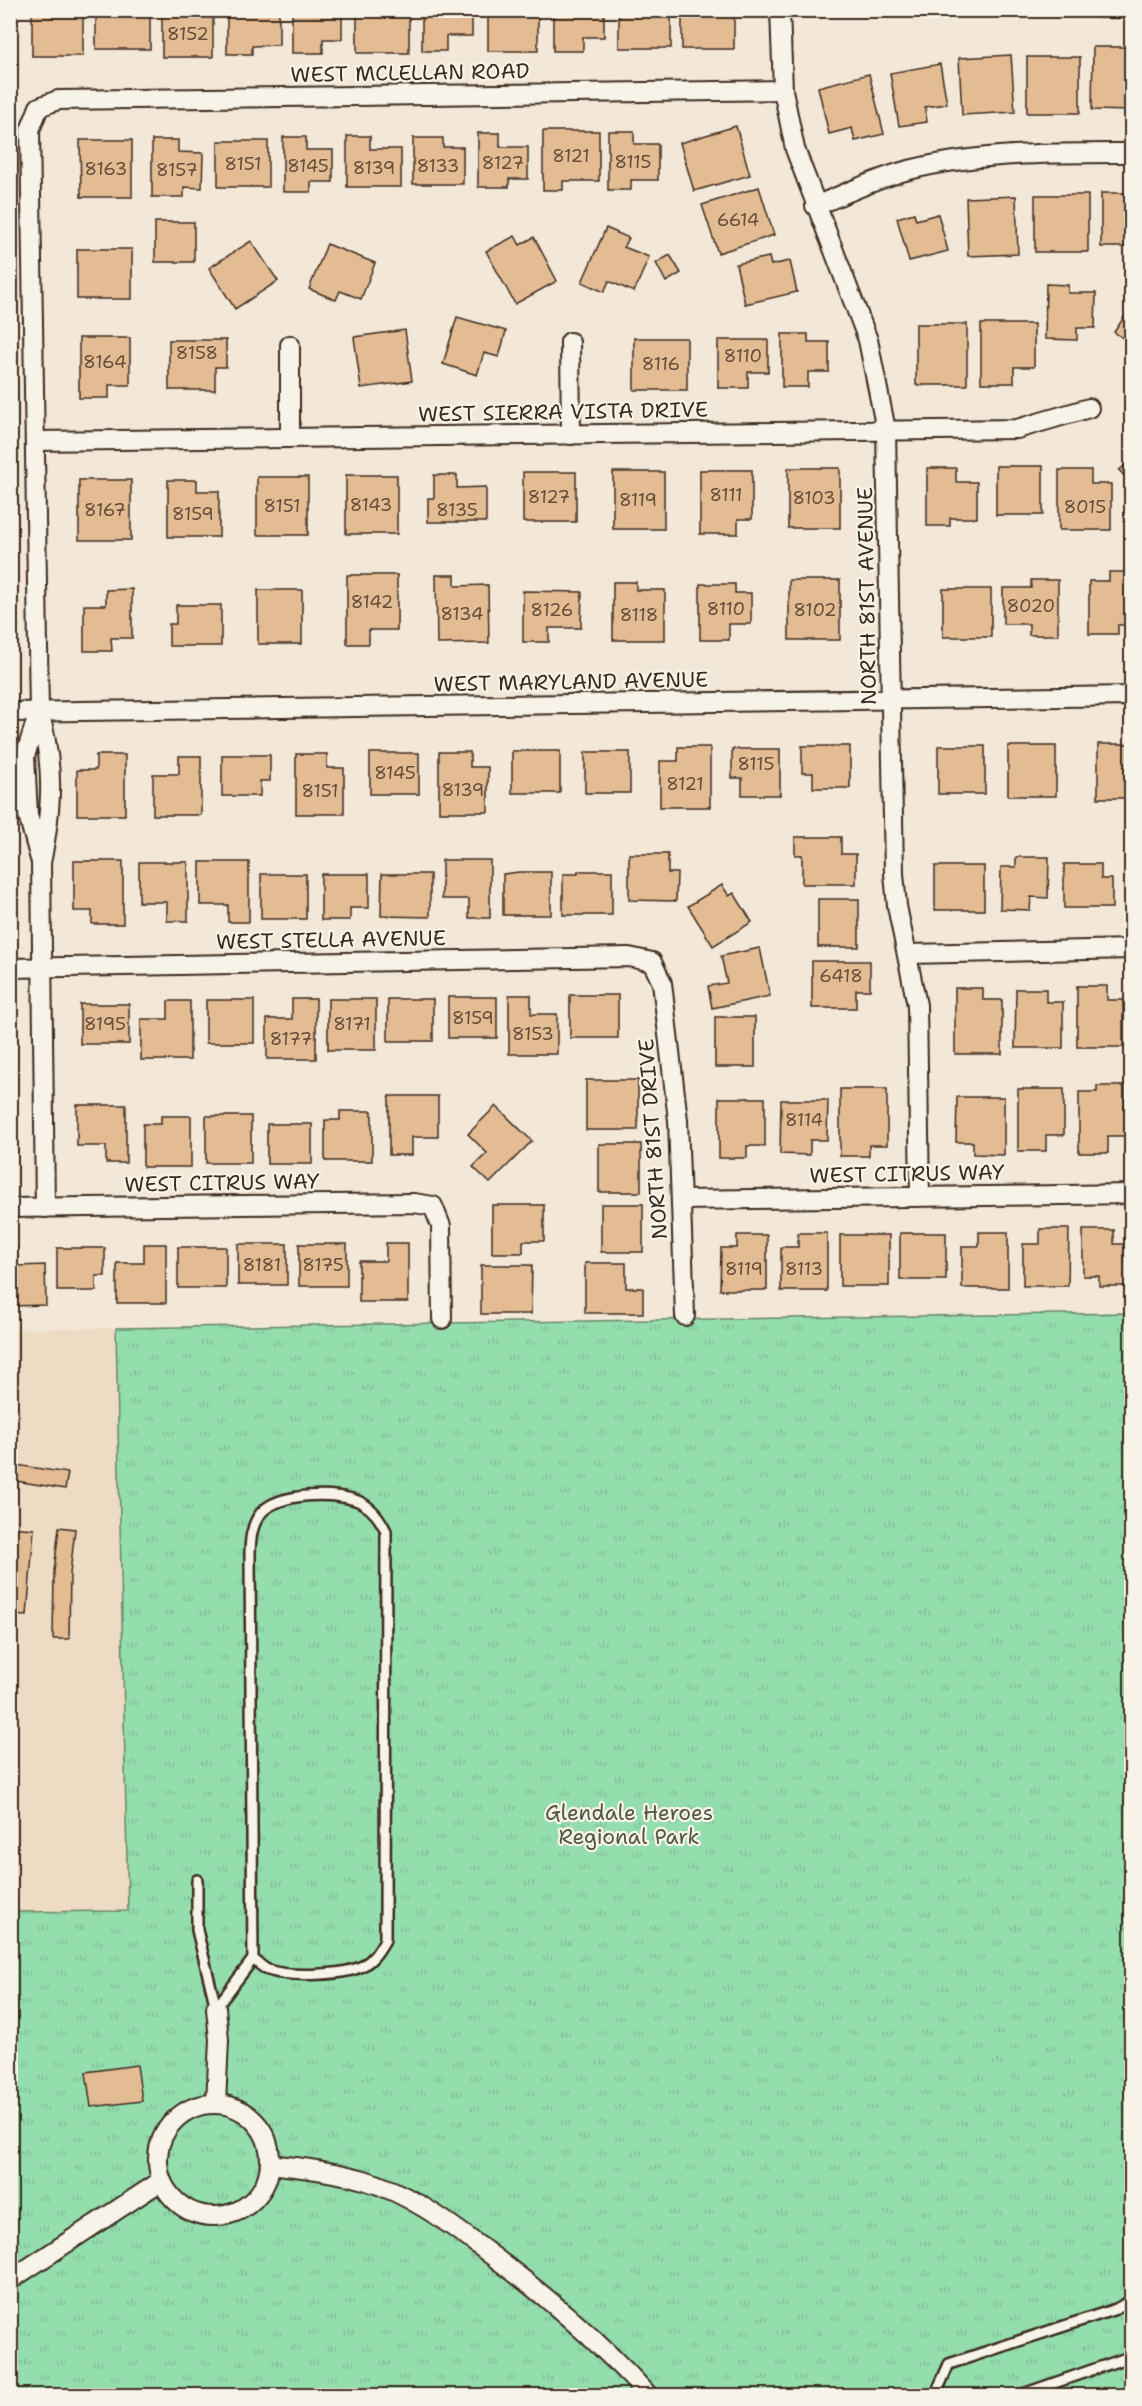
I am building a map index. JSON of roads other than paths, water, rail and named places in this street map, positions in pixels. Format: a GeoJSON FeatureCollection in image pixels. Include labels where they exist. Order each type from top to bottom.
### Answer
{"type":"FeatureCollection","features":[{"type":"Feature","properties":{"kind":"street","name":"NORTH 81ST AVENUE"},"geometry":{"type":"LineString","coordinates":[[780,10],[783,90],[795,149],[868,340],[886,430],[894,874],[897,906],[908,954],[918,1028],[920,1196]]}},
{"type":"Feature","properties":{"kind":"street","name":"WEST MCLELLAN ROAD"},"geometry":{"type":"LineString","coordinates":[[35,441],[30,130],[39,107],[58,100],[783,90]]}},
{"type":"Feature","properties":{"kind":"street"},"geometry":{"type":"LineString","coordinates":[[815,206],[907,171],[958,161],[1005,156],[1131,153]]}},
{"type":"Feature","properties":{"kind":"street"},"geometry":{"type":"LineString","coordinates":[[570,342],[571,435]]}},
{"type":"Feature","properties":{"kind":"street"},"geometry":{"type":"LineString","coordinates":[[290,345],[290,437]]}},
{"type":"Feature","properties":{"kind":"street","name":"WEST SIERRA VISTA DRIVE"},"geometry":{"type":"LineString","coordinates":[[35,441],[1017,429],[1089,408]]}},
{"type":"Feature","properties":{"kind":"street"},"geometry":{"type":"LineString","coordinates":[[35,441],[39,712],[49,747],[50,805],[41,863],[45,1208]]}},
{"type":"Feature","properties":{"kind":"street","name":"WEST MARYLAND AVENUE"},"geometry":{"type":"LineString","coordinates":[[10,712],[1131,696]]}},
{"type":"Feature","properties":{"kind":"street"},"geometry":{"type":"LineString","coordinates":[[908,954],[1131,950]]}},
{"type":"Feature","properties":{"kind":"street","name":"WEST STELLA AVENUE"},"geometry":{"type":"LineString","coordinates":[[10,968],[629,957],[652,962]]}},
{"type":"Feature","properties":{"kind":"street","name":"NORTH 81ST DRIVE"},"geometry":{"type":"LineString","coordinates":[[652,962],[662,983],[678,1120],[683,1200],[685,1316]]}},
{"type":"Feature","properties":{"kind":"street","name":"WEST CITRUS WAY"},"geometry":{"type":"LineString","coordinates":[[683,1200],[1131,1194]]}},
{"type":"Feature","properties":{"kind":"street","name":"WEST CITRUS WAY"},"geometry":{"type":"LineString","coordinates":[[10,1208],[414,1203],[433,1206],[441,1226],[442,1319]]}},
{"type":"Feature","properties":{"kind":"street"},"geometry":{"type":"LineString","coordinates":[[216,2008],[219,2040],[216,2104]]}},
{"type":"Feature","properties":{"kind":"street"},"geometry":{"type":"LineString","coordinates":[[216,2104],[233,2107],[249,2116],[261,2130],[269,2146],[270,2164],[266,2183],[255,2198],[240,2210],[222,2216],[203,2216],[186,2209],[171,2197],[161,2181],[157,2163],[159,2144],[167,2128],[180,2114],[216,2104]]}},
{"type":"Feature","properties":{"kind":"street"},"geometry":{"type":"LineString","coordinates":[[270,2164],[325,2171],[366,2181],[416,2202],[538,2289],[596,2340],[649,2396]]}},
{"type":"Feature","properties":{"kind":"street"},"geometry":{"type":"LineString","coordinates":[[10,2280],[161,2181]]}},
{"type":"Feature","properties":{"kind":"lane"},"geometry":{"type":"LineString","coordinates":[[216,2008],[253,1959],[250,1557],[253,1527],[261,1513],[272,1503],[288,1497],[345,1496],[362,1503],[378,1515],[386,1531],[385,1940],[376,1956],[363,1966],[345,1972],[286,1973],[267,1970],[253,1959]]}},
{"type":"Feature","properties":{"kind":"lane"},"geometry":{"type":"LineString","coordinates":[[197,1880],[197,1930],[216,2008]]}},
{"type":"Feature","properties":{"kind":"lane"},"geometry":{"type":"LineString","coordinates":[[940,2396],[938,2388],[949,2364],[1116,2309],[1131,2300]]}},
{"type":"Feature","properties":{"kind":"lane"},"geometry":{"type":"LineString","coordinates":[[1017,2396],[1131,2356]]}},
{"type":"Feature","properties":{"kind":"park label","name":"Glendale Heroes Regional Park"},"geometry":{"type":"Point","coordinates":[629,1825]}}]}
